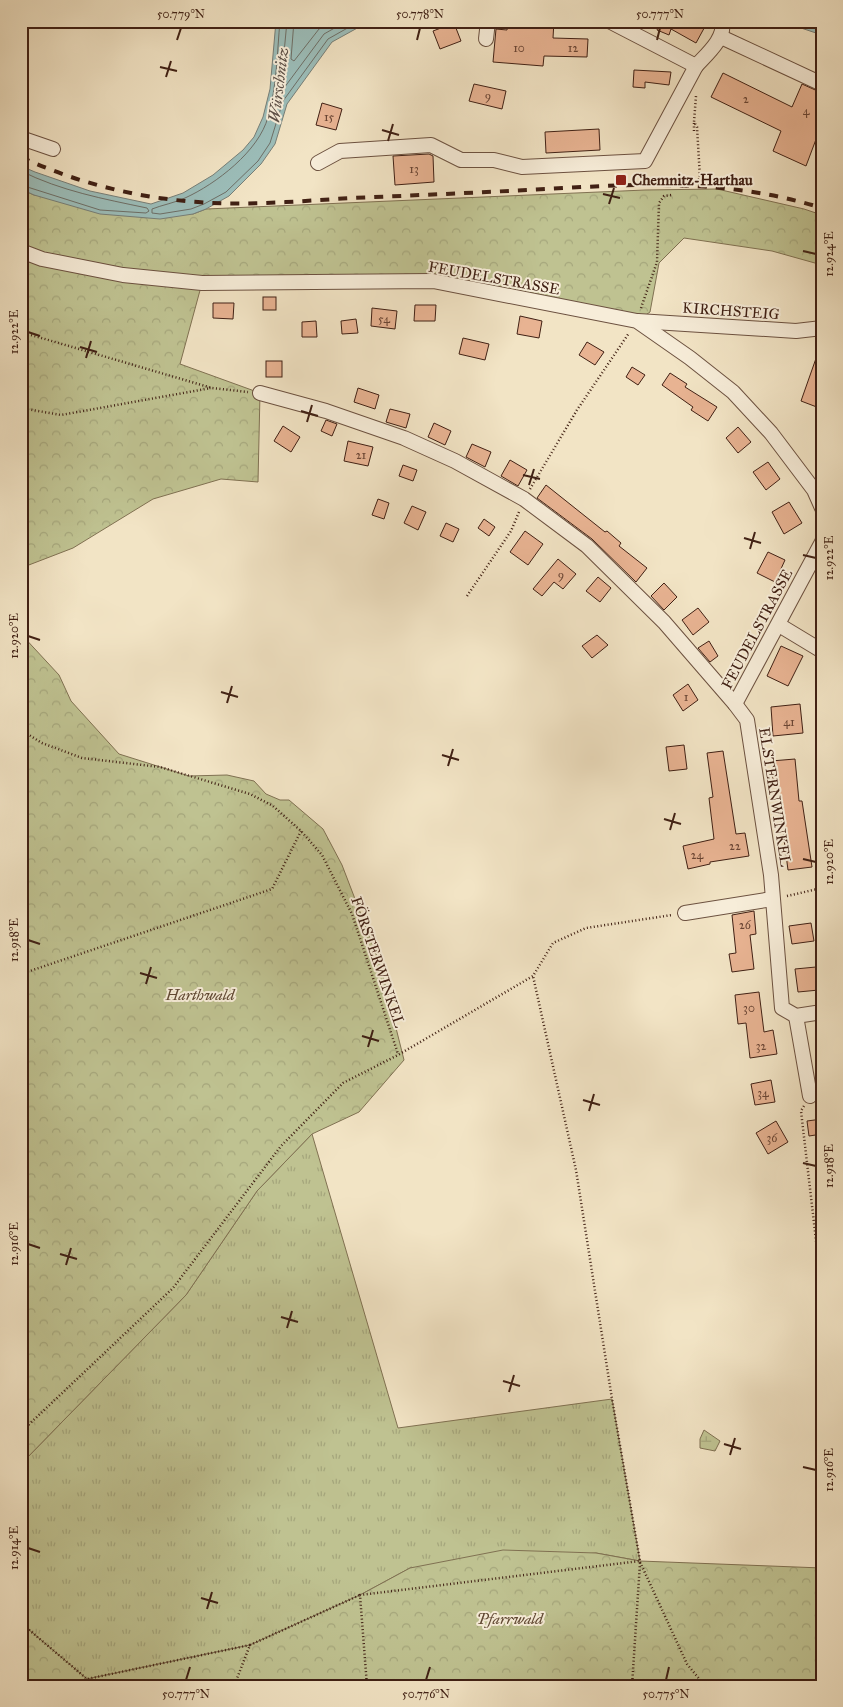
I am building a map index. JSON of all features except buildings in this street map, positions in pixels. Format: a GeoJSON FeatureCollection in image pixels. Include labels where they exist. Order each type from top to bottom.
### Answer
{"type":"FeatureCollection","features":[{"type":"Feature","properties":{"kind":"street"},"geometry":{"type":"LineString","coordinates":[[486,39],[488,21]]}},
{"type":"Feature","properties":{"kind":"street"},"geometry":{"type":"LineString","coordinates":[[609,21],[696,66]]}},
{"type":"Feature","properties":{"kind":"street"},"geometry":{"type":"LineString","coordinates":[[318,163],[340,150],[431,145],[461,160],[494,160],[522,168],[645,161],[696,66],[721,37],[724,24],[722,21]]}},
{"type":"Feature","properties":{"kind":"street"},"geometry":{"type":"LineString","coordinates":[[721,37],[822,84]]}},
{"type":"Feature","properties":{"kind":"street"},"geometry":{"type":"LineString","coordinates":[[21,138],[53,149]]}},
{"type":"Feature","properties":{"kind":"street","name":"FEUDELSTRASSE"},"geometry":{"type":"LineString","coordinates":[[21,251],[42,259],[123,275],[202,282],[433,281],[639,316],[733,392],[771,433],[814,490],[822,508]]}},
{"type":"Feature","properties":{"kind":"street","name":"KIRCHSTEIG"},"geometry":{"type":"LineString","coordinates":[[639,316],[796,331],[822,328]]}},
{"type":"Feature","properties":{"kind":"street","name":"ELSTERNWINKEL"},"geometry":{"type":"LineString","coordinates":[[260,393],[326,411],[404,438],[454,460],[524,499],[587,546],[664,622],[735,704],[747,720],[771,875],[782,1008],[796,1016]]}},
{"type":"Feature","properties":{"kind":"street","name":"FEUDELSTRASSE"},"geometry":{"type":"LineString","coordinates":[[735,704],[822,542]]}},
{"type":"Feature","properties":{"kind":"street"},"geometry":{"type":"LineString","coordinates":[[779,625],[822,651]]}},
{"type":"Feature","properties":{"kind":"street"},"geometry":{"type":"LineString","coordinates":[[685,913],[772,899]]}},
{"type":"Feature","properties":{"kind":"street"},"geometry":{"type":"LineString","coordinates":[[810,1096],[796,1016],[822,1012]]}},
{"type":"Feature","properties":{"kind":"path"},"geometry":{"type":"LineString","coordinates":[[694,132],[696,95]]}},
{"type":"Feature","properties":{"kind":"path"},"geometry":{"type":"LineString","coordinates":[[694,122],[697,127],[700,170],[700,178],[696,182]]}},
{"type":"Feature","properties":{"kind":"path"},"geometry":{"type":"LineString","coordinates":[[467,596],[511,531],[524,499],[577,410],[639,316],[657,262],[659,202],[664,196],[672,195]]}},
{"type":"Feature","properties":{"kind":"path"},"geometry":{"type":"LineString","coordinates":[[21,332],[212,388],[260,393]]}},
{"type":"Feature","properties":{"kind":"path"},"geometry":{"type":"LineString","coordinates":[[21,408],[61,414],[212,388]]}},
{"type":"Feature","properties":{"kind":"path","name":"FÖRSTERWINKEL"},"geometry":{"type":"LineString","coordinates":[[21,730],[42,743],[82,758],[160,767],[250,794],[273,806],[301,831],[322,855],[352,914],[398,1054]]}},
{"type":"Feature","properties":{"kind":"path"},"geometry":{"type":"LineString","coordinates":[[21,974],[272,889],[301,831]]}},
{"type":"Feature","properties":{"kind":"path"},"geometry":{"type":"LineString","coordinates":[[772,899],[822,888]]}},
{"type":"Feature","properties":{"kind":"path"},"geometry":{"type":"LineString","coordinates":[[21,1432],[173,1288],[281,1146],[343,1083],[398,1054],[533,976],[553,943],[586,928],[685,913]]}},
{"type":"Feature","properties":{"kind":"path"},"geometry":{"type":"LineString","coordinates":[[533,976],[576,1170],[612,1400],[640,1561],[632,1686]]}},
{"type":"Feature","properties":{"kind":"path"},"geometry":{"type":"LineString","coordinates":[[810,1096],[801,1111],[819,1266],[822,1266]]}},
{"type":"Feature","properties":{"kind":"path"},"geometry":{"type":"LineString","coordinates":[[21,1623],[87,1679],[250,1645],[360,1595],[640,1561]]}},
{"type":"Feature","properties":{"kind":"path"},"geometry":{"type":"LineString","coordinates":[[640,1561],[686,1664],[705,1686]]}},
{"type":"Feature","properties":{"kind":"path"},"geometry":{"type":"LineString","coordinates":[[360,1595],[367,1686]]}},
{"type":"Feature","properties":{"kind":"path"},"geometry":{"type":"LineString","coordinates":[[234,1686],[250,1645]]}},
{"type":"Feature","properties":{"kind":"green space"},"geometry":{"type":"Polygon","coordinates":[[[21,189],[34,195],[193,214],[206,209],[645,190],[717,189],[822,215],[822,265],[772,251],[684,238],[659,263],[650,312],[637,321],[433,281],[202,283],[180,364],[260,393],[258,482],[221,479],[153,499],[73,548],[21,568],[21,189]]]}},
{"type":"Feature","properties":{"kind":"green space","name":"Harthwald"},"geometry":{"type":"Polygon","coordinates":[[[21,634],[59,675],[71,701],[119,754],[189,776],[227,775],[254,781],[266,794],[280,800],[289,800],[323,829],[342,865],[380,964],[404,1060],[359,1112],[312,1134],[257,1191],[186,1295],[21,1464],[21,634]]]}},
{"type":"Feature","properties":{"kind":"green space"},"geometry":{"type":"Polygon","coordinates":[[[312,1134],[398,1428],[612,1399],[640,1561],[596,1553],[410,1568],[360,1595],[250,1645],[87,1679],[21,1623],[21,1464],[186,1295],[257,1191],[312,1134]]]}},
{"type":"Feature","properties":{"kind":"green space"},"geometry":{"type":"Polygon","coordinates":[[[704,1430],[720,1441],[715,1451],[700,1448],[700,1439],[704,1430]]]}},
{"type":"Feature","properties":{"kind":"green space","name":"Pfarrwald"},"geometry":{"type":"Polygon","coordinates":[[[503,1550],[596,1553],[640,1561],[822,1568],[822,1686],[21,1686],[21,1623],[87,1679],[250,1645],[360,1595],[410,1568],[503,1550]]]}},
{"type":"Feature","properties":{"kind":"water","name":"Würschnitz"},"geometry":{"type":"Polygon","coordinates":[[[276,21],[370,21],[332,42],[287,104],[275,144],[261,164],[229,196],[193,214],[160,219],[100,214],[34,195],[21,189],[21,166],[90,191],[151,204],[183,193],[213,175],[243,150],[254,137],[263,117],[270,89],[276,21]]]}},
{"type":"Feature","properties":{"kind":"water"},"geometry":{"type":"Polygon","coordinates":[[[780,21],[822,21],[822,35],[780,21]]]}},
{"type":"Feature","properties":{"kind":"railway"},"geometry":{"type":"LineString","coordinates":[[21,157],[86,182],[108,188],[152,197],[198,202],[275,203],[597,186],[662,185],[726,188],[790,199],[822,208]]}},
{"type":"Feature","properties":{"kind":"place","name":"Chemnitz-Harthau"},"geometry":{"type":"Point","coordinates":[621,180]}}]}
